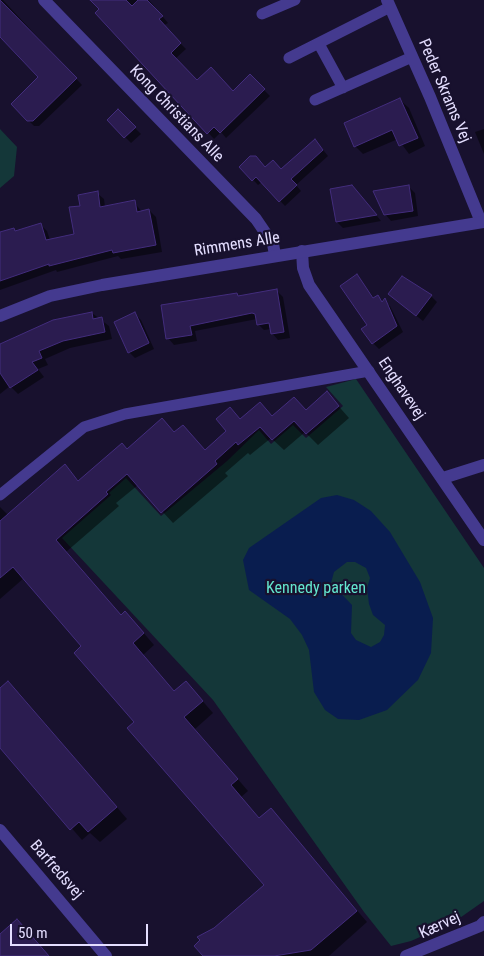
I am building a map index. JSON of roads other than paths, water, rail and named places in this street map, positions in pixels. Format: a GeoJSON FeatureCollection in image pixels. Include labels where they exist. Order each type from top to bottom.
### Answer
{"type":"FeatureCollection","features":[{"type":"Feature","properties":{"kind":"street","name":"Kong Christians Alle"},"geometry":{"type":"LineString","coordinates":[[44,0],[256,220],[273,244],[275,255]]}},
{"type":"Feature","properties":{"kind":"street","name":"Peder Skrams Vej"},"geometry":{"type":"LineString","coordinates":[[388,4],[482,222]]}},
{"type":"Feature","properties":{"kind":"street","name":"Rimmens Alle"},"geometry":{"type":"LineString","coordinates":[[0,316],[50,296],[85,288],[482,222]]}},
{"type":"Feature","properties":{"kind":"street","name":"Enghavevej"},"geometry":{"type":"LineString","coordinates":[[302,251],[303,268],[309,285],[484,540]]}},
{"type":"Feature","properties":{"kind":"street"},"geometry":{"type":"LineString","coordinates":[[443,478],[484,465]]}},
{"type":"Feature","properties":{"kind":"street","name":"Barfredsvej"},"geometry":{"type":"LineString","coordinates":[[0,830],[106,956]]}},
{"type":"Feature","properties":{"kind":"street","name":"Kærvej"},"geometry":{"type":"LineString","coordinates":[[406,956],[480,926],[484,922]]}},
{"type":"Feature","properties":{"kind":"lane"},"geometry":{"type":"LineString","coordinates":[[262,14],[295,0]]}},
{"type":"Feature","properties":{"kind":"lane"},"geometry":{"type":"LineString","coordinates":[[289,58],[319,44],[388,4]]}},
{"type":"Feature","properties":{"kind":"lane"},"geometry":{"type":"LineString","coordinates":[[319,44],[343,88]]}},
{"type":"Feature","properties":{"kind":"lane"},"geometry":{"type":"LineString","coordinates":[[315,100],[412,57]]}},
{"type":"Feature","properties":{"kind":"lane"},"geometry":{"type":"LineString","coordinates":[[0,495],[84,427],[125,414],[369,371]]}},
{"type":"Feature","properties":{"kind":"water"},"geometry":{"type":"Polygon","coordinates":[[[337,495],[354,500],[371,511],[390,532],[420,582],[433,618],[431,653],[418,680],[387,710],[359,720],[338,719],[325,710],[314,692],[309,650],[302,635],[290,619],[249,590],[243,560],[249,548],[321,498],[337,495]],[[347,562],[334,572],[331,583],[352,605],[351,633],[356,640],[371,647],[380,642],[384,635],[385,625],[373,615],[369,604],[367,588],[370,578],[366,568],[355,562],[347,562]]]}},
{"type":"Feature","properties":{"kind":"park label","name":"Kennedy parken"},"geometry":{"type":"Point","coordinates":[316,589]}}]}
